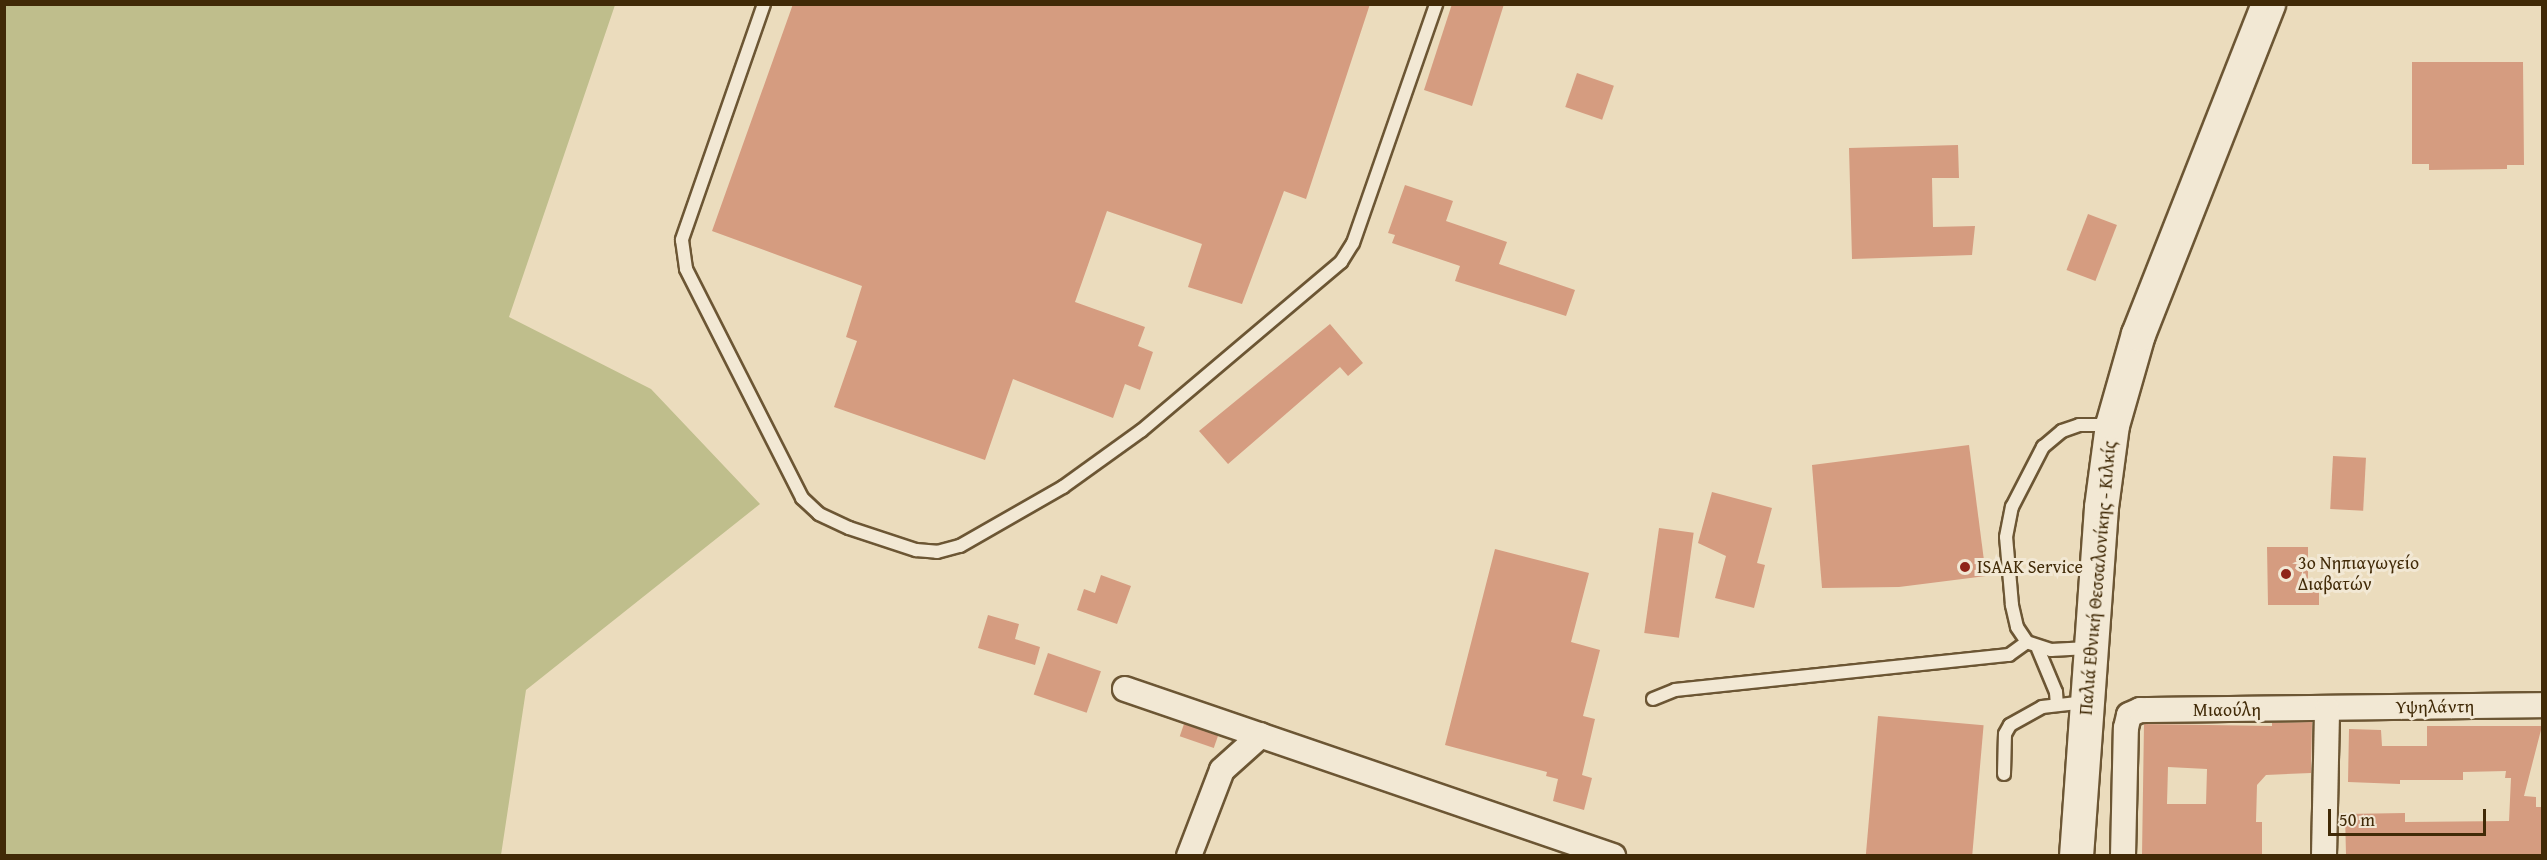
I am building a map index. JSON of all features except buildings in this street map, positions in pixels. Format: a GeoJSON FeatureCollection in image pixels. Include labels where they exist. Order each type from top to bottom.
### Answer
{"type":"FeatureCollection","features":[{"type":"Feature","properties":{"kind":"main road","name":"Παλιά Εθνική Θεσσαλονίκης - Κιλκίς"},"geometry":{"type":"LineString","coordinates":[[2076,855],[2072,704],[2093,647],[2104,478],[2112,425],[2138,334],[2268,4]]}},
{"type":"Feature","properties":{"kind":"street"},"geometry":{"type":"LineString","coordinates":[[1125,689],[1613,855]]}},
{"type":"Feature","properties":{"kind":"street","name":"Υψηλάντη"},"geometry":{"type":"LineString","coordinates":[[2327,709],[2542,705]]}},
{"type":"Feature","properties":{"kind":"street"},"geometry":{"type":"LineString","coordinates":[[2324,855],[2327,709]]}},
{"type":"Feature","properties":{"kind":"street","name":"Μιαούλη"},"geometry":{"type":"LineString","coordinates":[[2123,855],[2129,715],[2140,710],[2327,709]]}},
{"type":"Feature","properties":{"kind":"street"},"geometry":{"type":"LineString","coordinates":[[1189,855],[1222,770],[1261,735]]}},
{"type":"Feature","properties":{"kind":"lane"},"geometry":{"type":"LineString","coordinates":[[764,4],[682,240],[686,269],[802,498],[819,514],[849,528],[937,552],[960,546],[1080,474],[1141,430],[1341,262],[1353,243],[1436,4]]}},
{"type":"Feature","properties":{"kind":"lane"},"geometry":{"type":"LineString","coordinates":[[2072,704],[2056,692],[2033,646],[2017,627],[2012,605],[2006,537],[2012,507],[2043,447],[2062,432],[2079,425],[2112,425]]}},
{"type":"Feature","properties":{"kind":"lane"},"geometry":{"type":"LineString","coordinates":[[1653,699],[1675,690],[2008,654],[2033,646],[2093,647]]}},
{"type":"Feature","properties":{"kind":"lane"},"geometry":{"type":"LineString","coordinates":[[2004,774],[2005,734],[2010,725],[2031,711],[2072,704]]}},
{"type":"Feature","properties":{"kind":"shaded area"},"geometry":{"type":"Polygon","coordinates":[[[5,4],[615,5],[509,317],[651,389],[760,504],[526,690],[501,855],[5,855],[5,4]]]}},
{"type":"Feature","properties":{"kind":"place","name":"ISAAK Service"},"geometry":{"type":"Point","coordinates":[1965,567]}},
{"type":"Feature","properties":{"kind":"place","name":"3ο Νηπιαγωγείο Διαβατών"},"geometry":{"type":"Point","coordinates":[2286,574]}}]}
